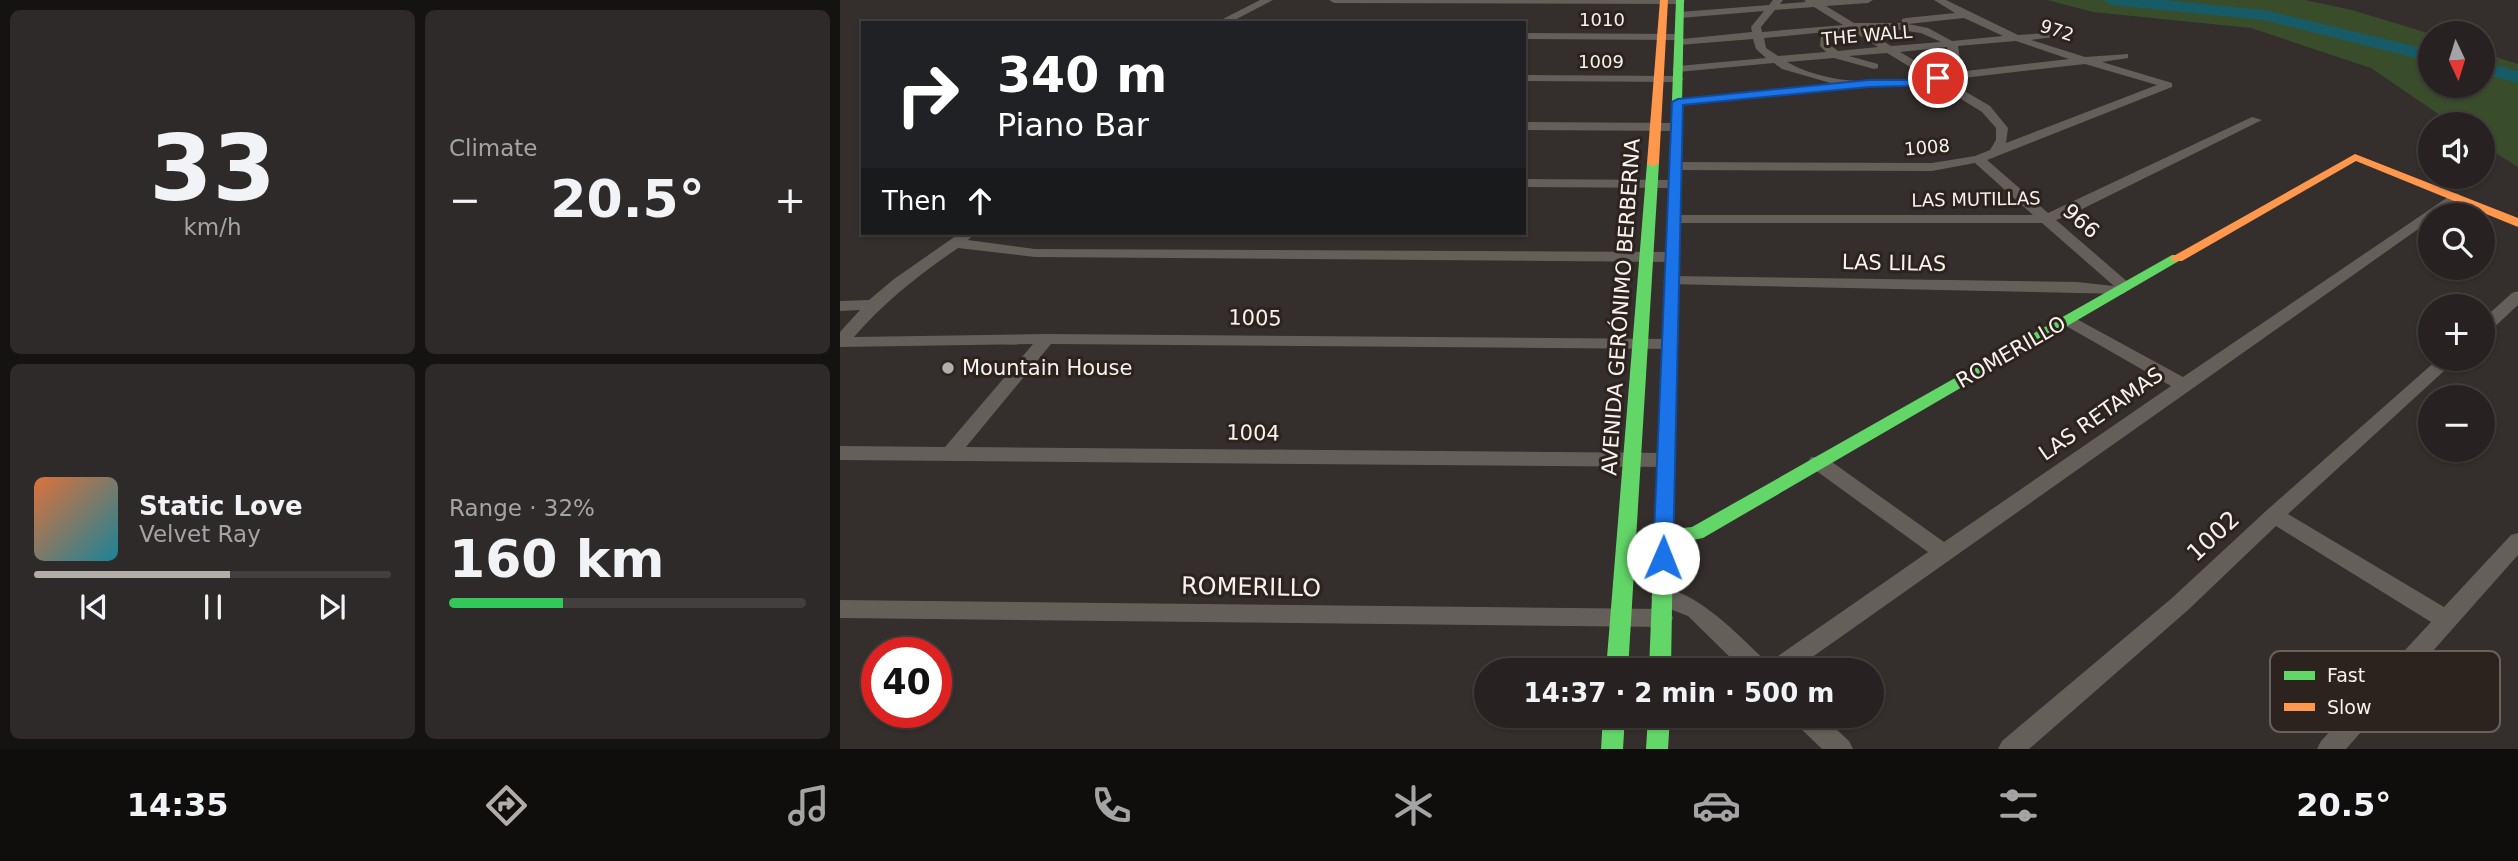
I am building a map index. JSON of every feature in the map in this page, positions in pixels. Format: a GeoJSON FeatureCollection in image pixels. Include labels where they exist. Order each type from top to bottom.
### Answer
{"type":"FeatureCollection","features":[{"type":"Feature","properties":{"kind":"street"},"geometry":{"type":"LineString","coordinates":[[1224,21],[1268,0]]}},
{"type":"Feature","properties":{"kind":"street"},"geometry":{"type":"LineString","coordinates":[[1334,0],[1664,0],[1680,5],[1868,0]]}},
{"type":"Feature","properties":{"kind":"street","name":"AVENIDA GERÓNIMO BERBERNA"},"geometry":{"type":"LineString","coordinates":[[1618,658],[1664,0]]}},
{"type":"Feature","properties":{"kind":"street","name":"972"},"geometry":{"type":"LineString","coordinates":[[1939,0],[1966,15],[2018,37],[2168,85]]}},
{"type":"Feature","properties":{"kind":"street"},"geometry":{"type":"LineString","coordinates":[[1813,2],[1977,102],[1998,122],[2003,133],[1995,153]]}},
{"type":"Feature","properties":{"kind":"street"},"geometry":{"type":"LineString","coordinates":[[1773,4],[1759,21],[1754,35],[1757,48],[1772,61],[1816,78],[1906,83],[2124,57]]}},
{"type":"Feature","properties":{"kind":"street","name":"AVENIDA GERÓNIMO BERBERNA"},"geometry":{"type":"LineString","coordinates":[[1660,658],[1680,5]]}},
{"type":"Feature","properties":{"kind":"street"},"geometry":{"type":"LineString","coordinates":[[1850,24],[1884,24],[1989,13]]}},
{"type":"Feature","properties":{"kind":"street","name":"1010"},"geometry":{"type":"LineString","coordinates":[[1526,36],[1679,39],[1838,28],[1850,24]]}},
{"type":"Feature","properties":{"kind":"street"},"geometry":{"type":"LineString","coordinates":[[1884,24],[1928,32],[1951,45],[1955,52],[1954,62],[1938,78]]}},
{"type":"Feature","properties":{"kind":"street"},"geometry":{"type":"LineString","coordinates":[[1838,28],[1824,40],[1830,51],[1874,66]]}},
{"type":"Feature","properties":{"kind":"street","name":"THE WALL"},"geometry":{"type":"LineString","coordinates":[[1678,74],[1772,61],[2058,34]]}},
{"type":"Feature","properties":{"kind":"street","name":"1009"},"geometry":{"type":"LineString","coordinates":[[1526,78],[1658,79],[1678,74]]}},
{"type":"Feature","properties":{"kind":"street"},"geometry":{"type":"LineString","coordinates":[[1678,102],[1869,83]]}},
{"type":"Feature","properties":{"kind":"street","name":"1008"},"geometry":{"type":"LineString","coordinates":[[1675,166],[1913,168],[1978,159],[2168,85]]}},
{"type":"Feature","properties":{"kind":"street","name":"LAS MUTILLAS"},"geometry":{"type":"LineString","coordinates":[[1674,219],[2046,218],[2065,212],[2256,120]]}},
{"type":"Feature","properties":{"kind":"street"},"geometry":{"type":"LineString","coordinates":[[1526,126],[1677,127]]}},
{"type":"Feature","properties":{"kind":"street","name":"ROMERILLO"},"geometry":{"type":"LineString","coordinates":[[1664,538],[1696,533],[2355,157],[2454,197]]}},
{"type":"Feature","properties":{"kind":"street","name":"966"},"geometry":{"type":"LineString","coordinates":[[1978,159],[2046,218],[2120,289]]}},
{"type":"Feature","properties":{"kind":"street"},"geometry":{"type":"LineString","coordinates":[[1526,183],[1675,184]]}},
{"type":"Feature","properties":{"kind":"street"},"geometry":{"type":"LineString","coordinates":[[2454,197],[2518,223]]}},
{"type":"Feature","properties":{"kind":"street","name":"LAS RETAMAS"},"geometry":{"type":"LineString","coordinates":[[1793,658],[2454,197]]}},
{"type":"Feature","properties":{"kind":"street"},"geometry":{"type":"LineString","coordinates":[[840,342],[873,305],[899,282],[963,238],[1035,253],[1671,257]]}},
{"type":"Feature","properties":{"kind":"street","name":"LAS LILAS"},"geometry":{"type":"LineString","coordinates":[[1671,281],[2120,289]]}},
{"type":"Feature","properties":{"kind":"street"},"geometry":{"type":"LineString","coordinates":[[2495,317],[2518,296]]}},
{"type":"Feature","properties":{"kind":"street"},"geometry":{"type":"LineString","coordinates":[[840,306],[873,305]]}},
{"type":"Feature","properties":{"kind":"street"},"geometry":{"type":"LineString","coordinates":[[2067,320],[2183,385]]}},
{"type":"Feature","properties":{"kind":"street"},"geometry":{"type":"LineString","coordinates":[[952,452],[1046,339]]}},
{"type":"Feature","properties":{"kind":"street","name":"1005"},"geometry":{"type":"LineString","coordinates":[[840,342],[1046,339],[1670,344]]}},
{"type":"Feature","properties":{"kind":"street","name":"1002"},"geometry":{"type":"LineString","coordinates":[[2011,749],[2180,604],[2274,515],[2435,371]]}},
{"type":"Feature","properties":{"kind":"street","name":"1004"},"geometry":{"type":"LineString","coordinates":[[840,453],[1665,460]]}},
{"type":"Feature","properties":{"kind":"street"},"geometry":{"type":"LineString","coordinates":[[1818,462],[1943,552]]}},
{"type":"Feature","properties":{"kind":"street"},"geometry":{"type":"LineString","coordinates":[[2274,515],[2447,620]]}},
{"type":"Feature","properties":{"kind":"street"},"geometry":{"type":"LineString","coordinates":[[2419,651],[2518,541]]}},
{"type":"Feature","properties":{"kind":"street","name":"ROMERILLO"},"geometry":{"type":"LineString","coordinates":[[840,609],[1620,617],[1662,607],[1696,610],[1746,658]]}},
{"type":"Feature","properties":{"kind":"street"},"geometry":{"type":"LineString","coordinates":[[1612,749],[1613,728]]}},
{"type":"Feature","properties":{"kind":"street"},"geometry":{"type":"LineString","coordinates":[[1657,749],[1658,728]]}},
{"type":"Feature","properties":{"kind":"street"},"geometry":{"type":"LineString","coordinates":[[1818,728],[1840,749]]}},
{"type":"Feature","properties":{"kind":"street"},"geometry":{"type":"LineString","coordinates":[[2330,749],[2345,732]]}},
{"type":"Feature","properties":{"kind":"green space"},"geometry":{"type":"Polygon","coordinates":[[[2047,0],[2305,0],[2352,10],[2418,30],[2418,98],[2496,98],[2496,57],[2518,64],[2518,167],[2495,153],[2495,112],[2435,112],[2371,68],[2251,28],[2093,12],[2047,0]]]}},
{"type":"Feature","properties":{"kind":"waterway"},"geometry":{"type":"LineString","coordinates":[[2112,0],[2264,15],[2418,53]]}},
{"type":"Feature","properties":{"kind":"waterway"},"geometry":{"type":"LineString","coordinates":[[2496,71],[2518,77]]}},
{"type":"Feature","properties":{"kind":"traffic: fast"},"geometry":{"type":"LineString","coordinates":[[1660,658],[1680,0]]}},
{"type":"Feature","properties":{"kind":"traffic: fast"},"geometry":{"type":"LineString","coordinates":[[1618,658],[1653,163]]}},
{"type":"Feature","properties":{"kind":"traffic: fast"},"geometry":{"type":"LineString","coordinates":[[1664,538],[1696,533],[2177,258]]}},
{"type":"Feature","properties":{"kind":"traffic: fast"},"geometry":{"type":"LineString","coordinates":[[1612,749],[1613,728]]}},
{"type":"Feature","properties":{"kind":"traffic: fast"},"geometry":{"type":"LineString","coordinates":[[1657,749],[1658,728]]}},
{"type":"Feature","properties":{"kind":"traffic: slow"},"geometry":{"type":"LineString","coordinates":[[1653,163],[1664,0]]}},
{"type":"Feature","properties":{"kind":"traffic: slow"},"geometry":{"type":"LineString","coordinates":[[2177,258],[2355,157],[2518,223]]}},
{"type":"Feature","properties":{"kind":"place","name":"Mountain House"},"geometry":{"type":"Point","coordinates":[948,368]}},
{"type":"Feature","properties":{"kind":"route"},"geometry":{"type":"LineString","coordinates":[[1663,558],[1678,102],[1938,78]]}}]}
